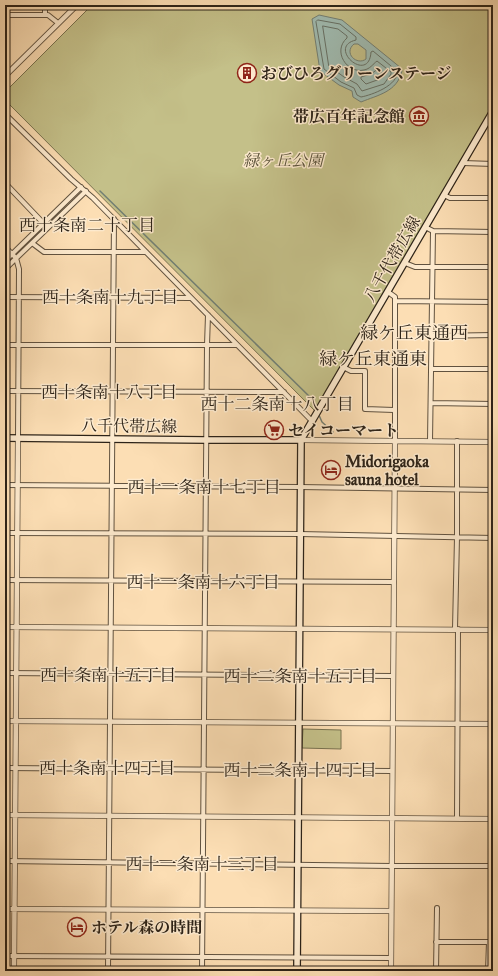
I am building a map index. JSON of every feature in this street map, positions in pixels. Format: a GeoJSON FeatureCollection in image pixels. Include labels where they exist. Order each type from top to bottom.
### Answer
{"type":"FeatureCollection","features":[{"type":"Feature","properties":{"kind":"main road","name":"八千代帯広線"},"geometry":{"type":"LineString","coordinates":[[297,971],[301,440],[493,111]]}},
{"type":"Feature","properties":{"kind":"main road","name":"八千代帯広線"},"geometry":{"type":"LineString","coordinates":[[5,438],[301,440]]}},
{"type":"Feature","properties":{"kind":"street"},"geometry":{"type":"LineString","coordinates":[[45,5],[45,15]]}},
{"type":"Feature","properties":{"kind":"street"},"geometry":{"type":"LineString","coordinates":[[5,76],[77,5]]}},
{"type":"Feature","properties":{"kind":"street"},"geometry":{"type":"LineString","coordinates":[[5,16],[48,15],[58,23]]}},
{"type":"Feature","properties":{"kind":"street"},"geometry":{"type":"LineString","coordinates":[[5,114],[71,179],[86,191],[312,421]]}},
{"type":"Feature","properties":{"kind":"street"},"geometry":{"type":"LineString","coordinates":[[463,163],[493,164]]}},
{"type":"Feature","properties":{"kind":"street"},"geometry":{"type":"LineString","coordinates":[[5,183],[47,227]]}},
{"type":"Feature","properties":{"kind":"street"},"geometry":{"type":"LineString","coordinates":[[5,261],[43,222],[81,187]]}},
{"type":"Feature","properties":{"kind":"street"},"geometry":{"type":"LineString","coordinates":[[5,269],[86,191]]}},
{"type":"Feature","properties":{"kind":"street"},"geometry":{"type":"LineString","coordinates":[[444,195],[450,198],[493,198]]}},
{"type":"Feature","properties":{"kind":"street"},"geometry":{"type":"LineString","coordinates":[[108,971],[114,219]]}},
{"type":"Feature","properties":{"kind":"street"},"geometry":{"type":"LineString","coordinates":[[426,227],[433,231],[493,232]]}},
{"type":"Feature","properties":{"kind":"street"},"geometry":{"type":"LineString","coordinates":[[430,441],[432,403],[433,231]]}},
{"type":"Feature","properties":{"kind":"street"},"geometry":{"type":"LineString","coordinates":[[32,243],[44,252],[146,252]]}},
{"type":"Feature","properties":{"kind":"street"},"geometry":{"type":"LineString","coordinates":[[5,247],[16,258],[19,269],[14,971]]}},
{"type":"Feature","properties":{"kind":"street"},"geometry":{"type":"LineString","coordinates":[[405,263],[415,267],[493,267]]}},
{"type":"Feature","properties":{"kind":"street"},"geometry":{"type":"LineString","coordinates":[[388,292],[396,297],[391,971]]}},
{"type":"Feature","properties":{"kind":"street"},"geometry":{"type":"LineString","coordinates":[[5,297],[191,298]]}},
{"type":"Feature","properties":{"kind":"street"},"geometry":{"type":"LineString","coordinates":[[395,301],[493,302]]}},
{"type":"Feature","properties":{"kind":"street"},"geometry":{"type":"LineString","coordinates":[[202,971],[208,315]]}},
{"type":"Feature","properties":{"kind":"street"},"geometry":{"type":"LineString","coordinates":[[432,336],[493,336]]}},
{"type":"Feature","properties":{"kind":"street"},"geometry":{"type":"LineString","coordinates":[[5,345],[237,345]]}},
{"type":"Feature","properties":{"kind":"street"},"geometry":{"type":"LineString","coordinates":[[343,367],[351,371],[365,371],[365,409],[394,410]]}},
{"type":"Feature","properties":{"kind":"street"},"geometry":{"type":"LineString","coordinates":[[432,369],[493,369]]}},
{"type":"Feature","properties":{"kind":"street"},"geometry":{"type":"LineString","coordinates":[[5,391],[207,393],[284,392]]}},
{"type":"Feature","properties":{"kind":"street"},"geometry":{"type":"LineString","coordinates":[[432,403],[493,404]]}},
{"type":"Feature","properties":{"kind":"street"},"geometry":{"type":"LineString","coordinates":[[301,440],[493,442]]}},
{"type":"Feature","properties":{"kind":"street"},"geometry":{"type":"LineString","coordinates":[[457,441],[457,818]]}},
{"type":"Feature","properties":{"kind":"street"},"geometry":{"type":"LineString","coordinates":[[5,485],[493,490]]}},
{"type":"Feature","properties":{"kind":"street"},"geometry":{"type":"LineString","coordinates":[[5,533],[300,534],[493,538]]}},
{"type":"Feature","properties":{"kind":"street"},"geometry":{"type":"LineString","coordinates":[[5,580],[394,582]]}},
{"type":"Feature","properties":{"kind":"street"},"geometry":{"type":"LineString","coordinates":[[5,627],[493,630]]}},
{"type":"Feature","properties":{"kind":"street"},"geometry":{"type":"LineString","coordinates":[[5,673],[393,676]]}},
{"type":"Feature","properties":{"kind":"street"},"geometry":{"type":"LineString","coordinates":[[5,720],[493,724]]}},
{"type":"Feature","properties":{"kind":"street"},"geometry":{"type":"LineString","coordinates":[[5,768],[392,771]]}},
{"type":"Feature","properties":{"kind":"street"},"geometry":{"type":"LineString","coordinates":[[5,815],[493,819]]}},
{"type":"Feature","properties":{"kind":"street"},"geometry":{"type":"LineString","coordinates":[[5,861],[493,866]]}},
{"type":"Feature","properties":{"kind":"street"},"geometry":{"type":"LineString","coordinates":[[436,971],[437,908]]}},
{"type":"Feature","properties":{"kind":"street"},"geometry":{"type":"LineString","coordinates":[[5,909],[391,911]]}},
{"type":"Feature","properties":{"kind":"street"},"geometry":{"type":"LineString","coordinates":[[436,942],[489,942],[491,956],[488,971]]}},
{"type":"Feature","properties":{"kind":"street"},"geometry":{"type":"LineString","coordinates":[[5,956],[391,958]]}},
{"type":"Feature","properties":{"kind":"green space","name":"緑ヶ丘公園"},"geometry":{"type":"Polygon","coordinates":[[[92,5],[493,5],[493,108],[315,411],[5,100],[5,92],[92,5]]]}},
{"type":"Feature","properties":{"kind":"green space"},"geometry":{"type":"Polygon","coordinates":[[[303,729],[341,730],[341,749],[302,748],[303,729]]]}},
{"type":"Feature","properties":{"kind":"water"},"geometry":{"type":"Polygon","coordinates":[[[319,15],[342,20],[401,68],[402,71],[400,78],[396,84],[386,92],[361,102],[353,97],[352,91],[339,85],[320,71],[312,19],[319,15]],[[354,44],[350,51],[352,58],[362,61],[366,59],[366,50],[358,44],[354,44]]]}},
{"type":"Feature","properties":{"kind":"waterway"},"geometry":{"type":"LineString","coordinates":[[100,191],[312,399],[317,410]]}},
{"type":"Feature","properties":{"kind":"waterway"},"geometry":{"type":"LineString","coordinates":[[318,413],[322,422],[333,432]]}},
{"type":"Feature","properties":{"kind":"place","name":"おびひろグリーンステージ"},"geometry":{"type":"Point","coordinates":[247,73]}},
{"type":"Feature","properties":{"kind":"place","name":"帯広百年記念館"},"geometry":{"type":"Point","coordinates":[419,116]}},
{"type":"Feature","properties":{"kind":"place","name":"セイコーマート"},"geometry":{"type":"Point","coordinates":[274,430]}},
{"type":"Feature","properties":{"kind":"place","name":"Midorigaoka sauna hotel"},"geometry":{"type":"Point","coordinates":[331,470]}},
{"type":"Feature","properties":{"kind":"place","name":"ホテル森の時間"},"geometry":{"type":"Point","coordinates":[77,927]}},
{"type":"Feature","properties":{"kind":"district","name":"西十条南二十丁目"},"geometry":{"type":"Point","coordinates":[87,225]}},
{"type":"Feature","properties":{"kind":"district","name":"西十条南十九丁目"},"geometry":{"type":"Point","coordinates":[110,297]}},
{"type":"Feature","properties":{"kind":"district","name":"緑ケ丘東通西"},"geometry":{"type":"Point","coordinates":[414,333]}},
{"type":"Feature","properties":{"kind":"district","name":"緑ケ丘東通東"},"geometry":{"type":"Point","coordinates":[373,359]}},
{"type":"Feature","properties":{"kind":"district","name":"西十条南十八丁目"},"geometry":{"type":"Point","coordinates":[109,392]}},
{"type":"Feature","properties":{"kind":"district","name":"西十二条南十八丁目"},"geometry":{"type":"Point","coordinates":[277,404]}},
{"type":"Feature","properties":{"kind":"district","name":"西十一条南十七丁目"},"geometry":{"type":"Point","coordinates":[204,487]}},
{"type":"Feature","properties":{"kind":"district","name":"西十一条南十六丁目"},"geometry":{"type":"Point","coordinates":[203,582]}},
{"type":"Feature","properties":{"kind":"district","name":"西十条南十五丁目"},"geometry":{"type":"Point","coordinates":[108,675]}},
{"type":"Feature","properties":{"kind":"district","name":"西十二条南十五丁目"},"geometry":{"type":"Point","coordinates":[300,676]}},
{"type":"Feature","properties":{"kind":"district","name":"西十条南十四丁目"},"geometry":{"type":"Point","coordinates":[107,768]}},
{"type":"Feature","properties":{"kind":"district","name":"西十二条南十四丁目"},"geometry":{"type":"Point","coordinates":[300,770]}},
{"type":"Feature","properties":{"kind":"district","name":"西十一条南十三丁目"},"geometry":{"type":"Point","coordinates":[202,864]}}]}
